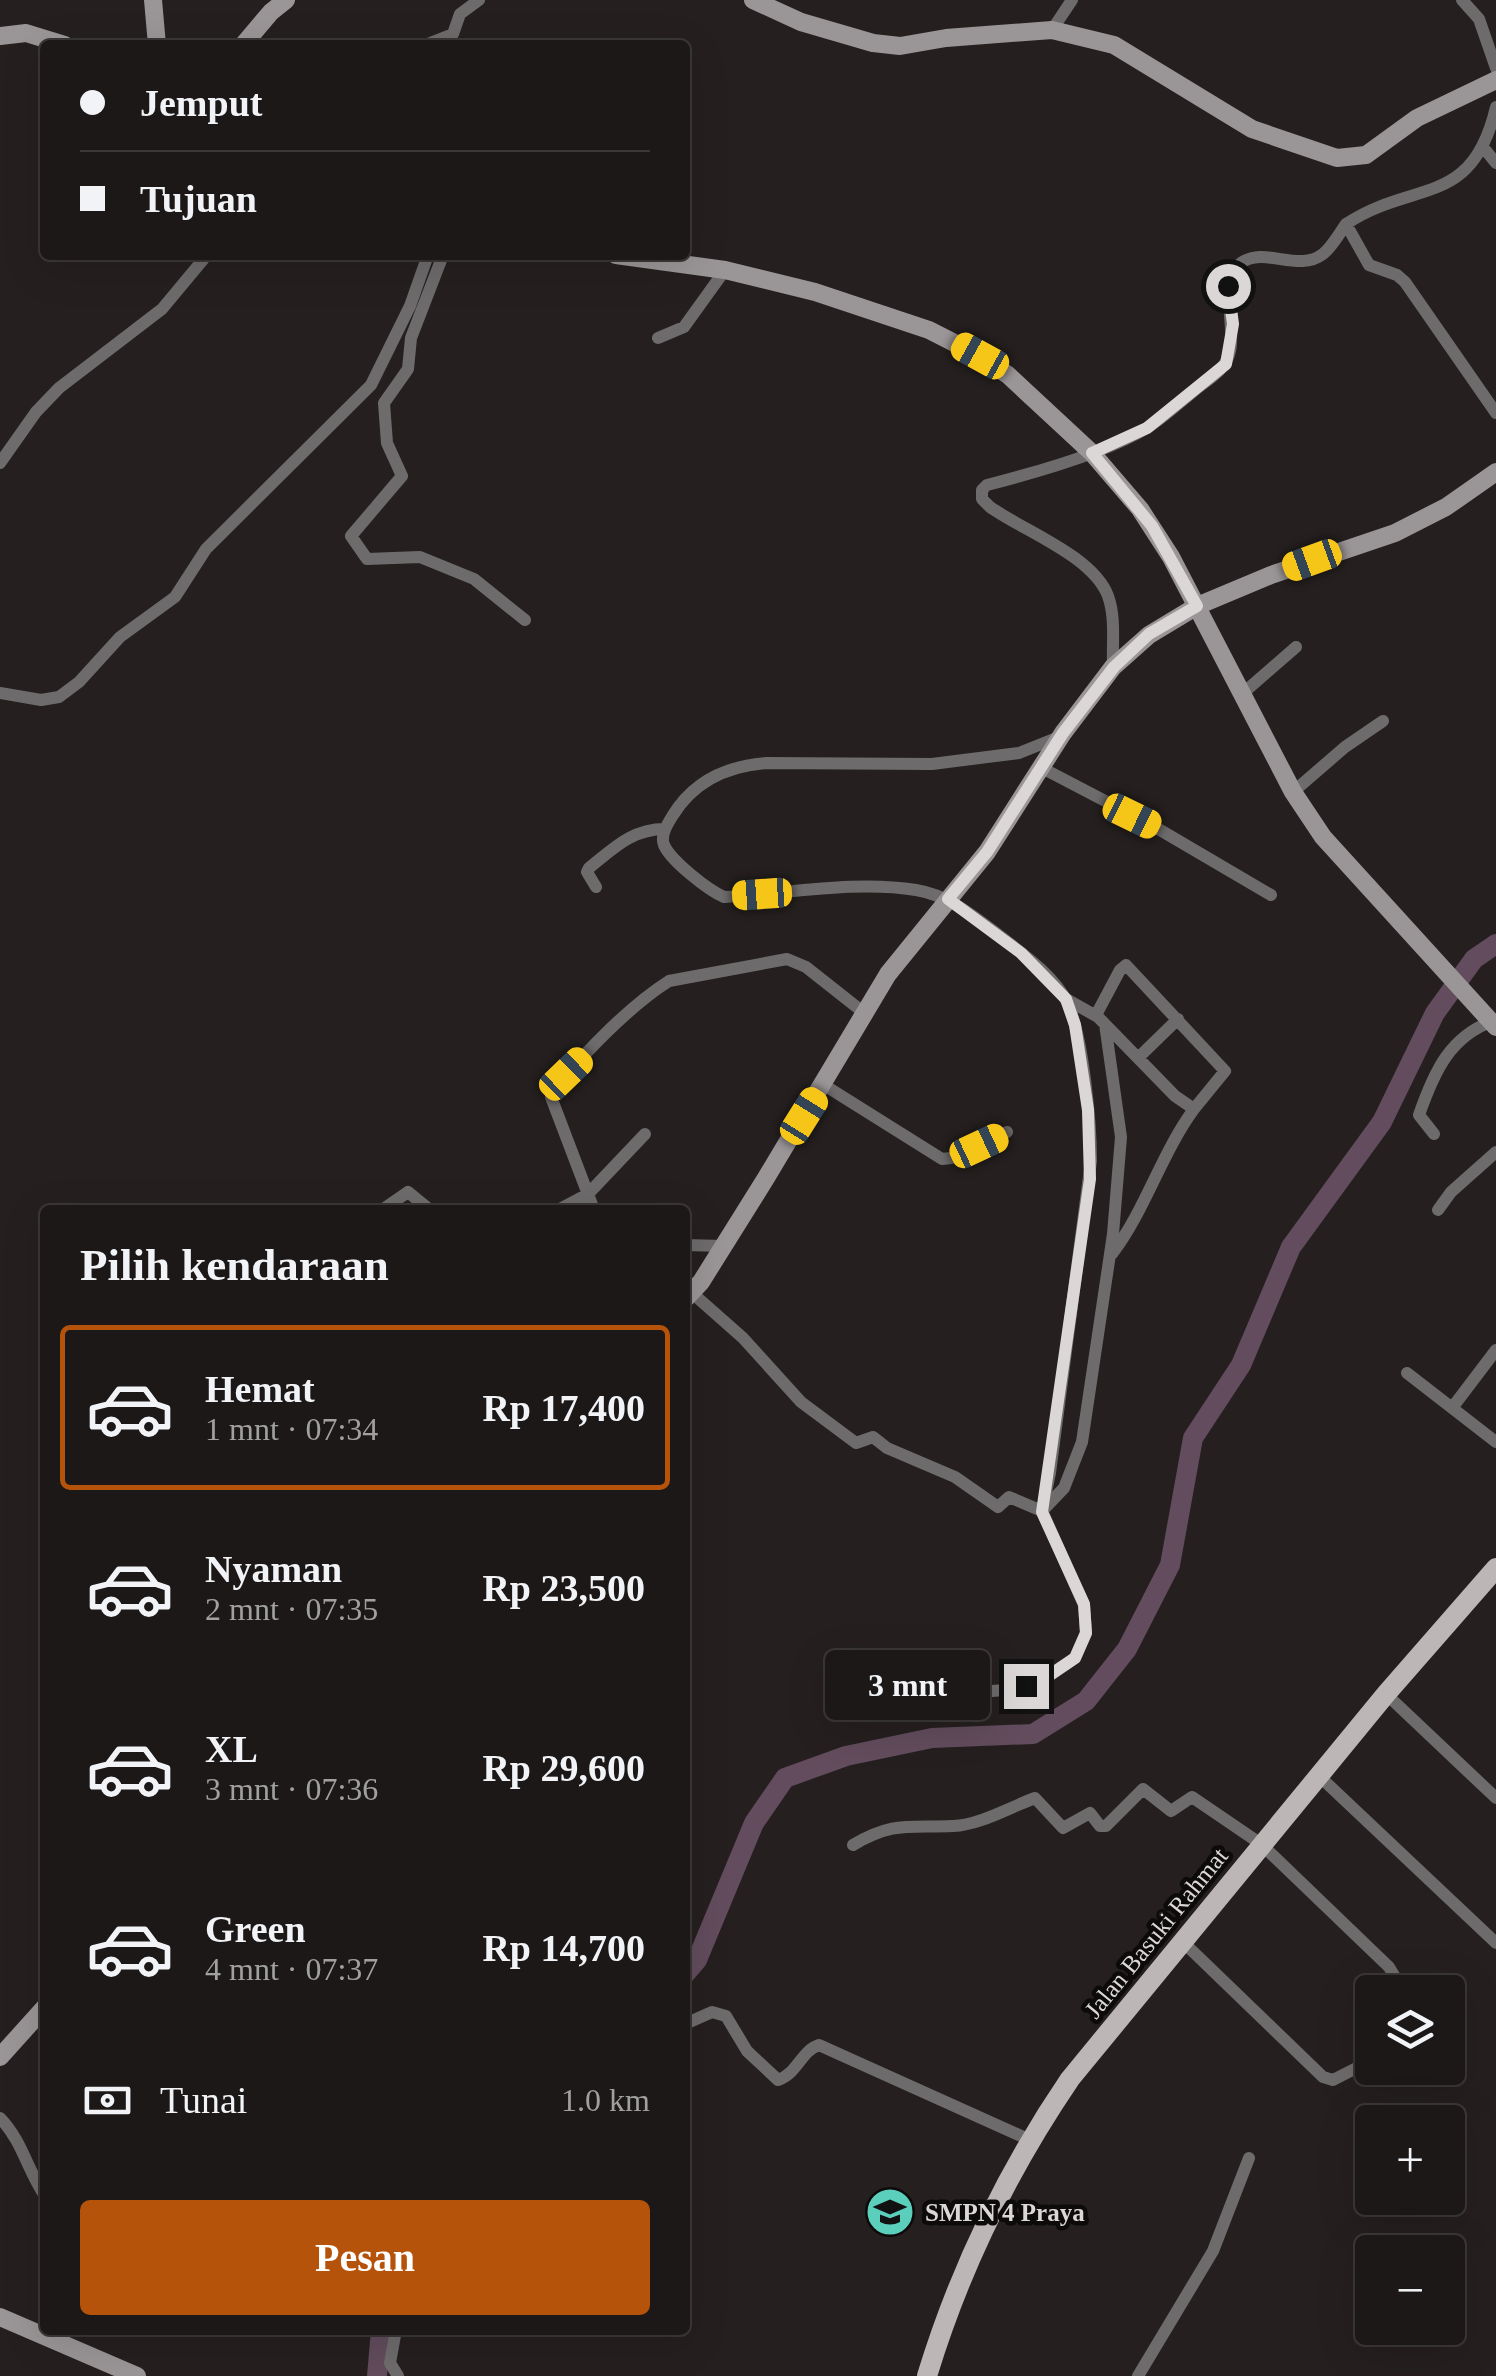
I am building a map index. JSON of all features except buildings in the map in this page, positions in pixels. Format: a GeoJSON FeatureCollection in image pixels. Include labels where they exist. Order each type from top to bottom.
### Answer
{"type":"FeatureCollection","features":[{"type":"Feature","properties":{"kind":"main road","name":"Jalan Basuki Rahmat"},"geometry":{"type":"LineString","coordinates":[[928,2375],[978,2241],[1030,2140],[1070,2078],[1386,1694],[1495,1571]]}},
{"type":"Feature","properties":{"kind":"street"},"geometry":{"type":"LineString","coordinates":[[152,0],[156,40]]}},
{"type":"Feature","properties":{"kind":"street"},"geometry":{"type":"LineString","coordinates":[[246,40],[286,0]]}},
{"type":"Feature","properties":{"kind":"street"},"geometry":{"type":"LineString","coordinates":[[438,40],[453,34],[462,12],[479,0]]}},
{"type":"Feature","properties":{"kind":"street"},"geometry":{"type":"LineString","coordinates":[[753,0],[800,22],[873,44],[900,46],[946,38],[1052,30],[1114,46],[1252,129],[1337,158],[1366,155],[1417,118],[1496,80]]}},
{"type":"Feature","properties":{"kind":"street"},"geometry":{"type":"LineString","coordinates":[[1052,30],[1072,0]]}},
{"type":"Feature","properties":{"kind":"street"},"geometry":{"type":"LineString","coordinates":[[1462,0],[1479,19],[1496,68]]}},
{"type":"Feature","properties":{"kind":"street"},"geometry":{"type":"LineString","coordinates":[[0,36],[26,33],[49,40]]}},
{"type":"Feature","properties":{"kind":"street"},"geometry":{"type":"LineString","coordinates":[[1114,667],[1111,607],[1098,577],[990,507],[982,496],[987,485],[1092,453],[1147,428],[1226,364],[1233,324],[1228,286],[1240,264],[1251,258],[1299,262],[1316,258],[1346,224],[1375,206],[1444,186],[1472,163],[1483,147],[1496,107]]}},
{"type":"Feature","properties":{"kind":"street"},"geometry":{"type":"LineString","coordinates":[[1483,147],[1496,162]]}},
{"type":"Feature","properties":{"kind":"street"},"geometry":{"type":"LineString","coordinates":[[1346,224],[1369,264],[1379,271],[1396,274],[1405,282],[1496,413]]}},
{"type":"Feature","properties":{"kind":"street"},"geometry":{"type":"LineString","coordinates":[[0,463],[36,412],[59,388],[162,309],[203,260]]}},
{"type":"Feature","properties":{"kind":"street"},"geometry":{"type":"LineString","coordinates":[[0,693],[41,700],[59,697],[79,682],[120,637],[175,597],[206,549],[371,385],[410,306],[426,260]]}},
{"type":"Feature","properties":{"kind":"street"},"geometry":{"type":"LineString","coordinates":[[441,260],[410,338],[408,368],[384,403],[387,443],[402,476],[351,536],[366,559],[420,557],[474,579],[526,620]]}},
{"type":"Feature","properties":{"kind":"street"},"geometry":{"type":"LineString","coordinates":[[652,260],[725,270],[815,292],[904,321],[953,342],[1008,375],[1092,453],[1152,526],[1293,792],[1323,838],[1494,1023],[1459,1039],[1441,1062],[1419,1115],[1434,1134]]}},
{"type":"Feature","properties":{"kind":"street"},"geometry":{"type":"LineString","coordinates":[[658,338],[684,328],[725,270]]}},
{"type":"Feature","properties":{"kind":"street"},"geometry":{"type":"LineString","coordinates":[[690,1293],[824,1085],[888,974],[987,852],[1062,736],[1114,667],[1149,634],[1197,606],[1271,574],[1395,533],[1446,507],[1496,472]]}},
{"type":"Feature","properties":{"kind":"street"},"geometry":{"type":"LineString","coordinates":[[1242,694],[1296,647]]}},
{"type":"Feature","properties":{"kind":"street"},"geometry":{"type":"LineString","coordinates":[[1293,792],[1345,747],[1384,721]]}},
{"type":"Feature","properties":{"kind":"street"},"geometry":{"type":"LineString","coordinates":[[1062,736],[1019,753],[932,764],[745,766],[699,784],[665,829],[664,845],[701,882],[724,897],[899,888],[948,899],[1021,953],[1066,999],[1100,1020],[1180,1100],[1194,1109]]}},
{"type":"Feature","properties":{"kind":"street"},"geometry":{"type":"LineString","coordinates":[[1042,768],[1155,826],[1271,895]]}},
{"type":"Feature","properties":{"kind":"street"},"geometry":{"type":"LineString","coordinates":[[596,887],[587,872],[589,868],[630,835],[665,829]]}},
{"type":"Feature","properties":{"kind":"street"},"geometry":{"type":"LineString","coordinates":[[592,1205],[552,1097],[566,1074],[652,991],[669,980],[787,959],[806,968],[863,1012]]}},
{"type":"Feature","properties":{"kind":"street"},"geometry":{"type":"LineString","coordinates":[[1042,1512],[1064,1488],[1082,1442],[1110,1256],[1121,1136],[1100,1020],[1120,970],[1126,965],[1226,1070],[1194,1109],[1168,1151],[1134,1223],[1110,1256]]}},
{"type":"Feature","properties":{"kind":"street"},"geometry":{"type":"LineString","coordinates":[[844,1695],[874,1685],[912,1681],[979,1692],[1005,1690],[1047,1677],[1075,1658],[1086,1633],[1084,1604],[1042,1512],[1092,1162],[1075,1025],[1066,999]]}},
{"type":"Feature","properties":{"kind":"street"},"geometry":{"type":"LineString","coordinates":[[1139,1058],[1178,1020]]}},
{"type":"Feature","properties":{"kind":"street"},"geometry":{"type":"LineString","coordinates":[[824,1085],[942,1159],[1007,1132]]}},
{"type":"Feature","properties":{"kind":"street"},"geometry":{"type":"LineString","coordinates":[[567,1205],[588,1194],[644,1134]]}},
{"type":"Feature","properties":{"kind":"street"},"geometry":{"type":"LineString","coordinates":[[1438,1210],[1496,1152]]}},
{"type":"Feature","properties":{"kind":"street"},"geometry":{"type":"LineString","coordinates":[[389,1205],[408,1192],[424,1205]]}},
{"type":"Feature","properties":{"kind":"street"},"geometry":{"type":"LineString","coordinates":[[690,1245],[723,1246]]}},
{"type":"Feature","properties":{"kind":"street"},"geometry":{"type":"LineString","coordinates":[[690,1298],[743,1338],[800,1402],[856,1443],[874,1437],[887,1448],[955,1476],[998,1507],[1009,1497],[1042,1512]]}},
{"type":"Feature","properties":{"kind":"street"},"geometry":{"type":"LineString","coordinates":[[1452,1408],[1496,1350]]}},
{"type":"Feature","properties":{"kind":"street"},"geometry":{"type":"LineString","coordinates":[[1408,1373],[1496,1442]]}},
{"type":"Feature","properties":{"kind":"street"},"geometry":{"type":"LineString","coordinates":[[1386,1694],[1496,1798]]}},
{"type":"Feature","properties":{"kind":"street"},"geometry":{"type":"LineString","coordinates":[[1319,1776],[1496,1943]]}},
{"type":"Feature","properties":{"kind":"street"},"geometry":{"type":"LineString","coordinates":[[854,1845],[887,1828],[956,1826],[1035,1798],[1063,1828],[1090,1813],[1104,1827],[1143,1789],[1171,1811],[1190,1797],[1261,1844],[1394,1975]]}},
{"type":"Feature","properties":{"kind":"street"},"geometry":{"type":"LineString","coordinates":[[1182,1942],[1322,2077],[1333,2080],[1355,2069]]}},
{"type":"Feature","properties":{"kind":"street"},"geometry":{"type":"LineString","coordinates":[[690,2022],[712,2012],[726,2016],[747,2051],[778,2080],[789,2076],[808,2051],[820,2045],[1030,2140]]}},
{"type":"Feature","properties":{"kind":"street"},"geometry":{"type":"LineString","coordinates":[[0,2057],[40,2013]]}},
{"type":"Feature","properties":{"kind":"street"},"geometry":{"type":"LineString","coordinates":[[0,2118],[23,2147],[40,2188]]}},
{"type":"Feature","properties":{"kind":"street"},"geometry":{"type":"LineString","coordinates":[[1138,2376],[1212,2251],[1249,2158]]}},
{"type":"Feature","properties":{"kind":"street"},"geometry":{"type":"LineString","coordinates":[[0,2317],[40,2334]]}},
{"type":"Feature","properties":{"kind":"street"},"geometry":{"type":"LineString","coordinates":[[42,2335],[137,2376]]}},
{"type":"Feature","properties":{"kind":"street"},"geometry":{"type":"LineString","coordinates":[[395,2335],[390,2363],[398,2376]]}},
{"type":"Feature","properties":{"kind":"waterway"},"geometry":{"type":"LineString","coordinates":[[690,1968],[697,1960],[754,1823],[785,1778],[846,1756],[932,1738],[1033,1734],[1086,1701],[1127,1649],[1170,1565],[1193,1438],[1241,1365],[1291,1247],[1382,1122],[1435,1013],[1474,959],[1496,944]]}},
{"type":"Feature","properties":{"kind":"waterway"},"geometry":{"type":"LineString","coordinates":[[377,2376],[381,2335]]}},
{"type":"Feature","properties":{"kind":"place","name":"SMPN 4 Praya"},"geometry":{"type":"Point","coordinates":[890,2212]}},
{"type":"Feature","properties":{"kind":"route"},"geometry":{"type":"LineString","coordinates":[[1026,1686],[1075,1658],[1086,1633],[1084,1604],[1042,1512],[1092,1162],[1088,1110],[1075,1025],[1066,999],[1021,953],[948,899],[1015,812],[1095,689],[1149,634],[1197,606],[1140,508],[1092,453],[1147,428],[1222,369],[1230,351],[1233,324],[1228,286]]}}]}
